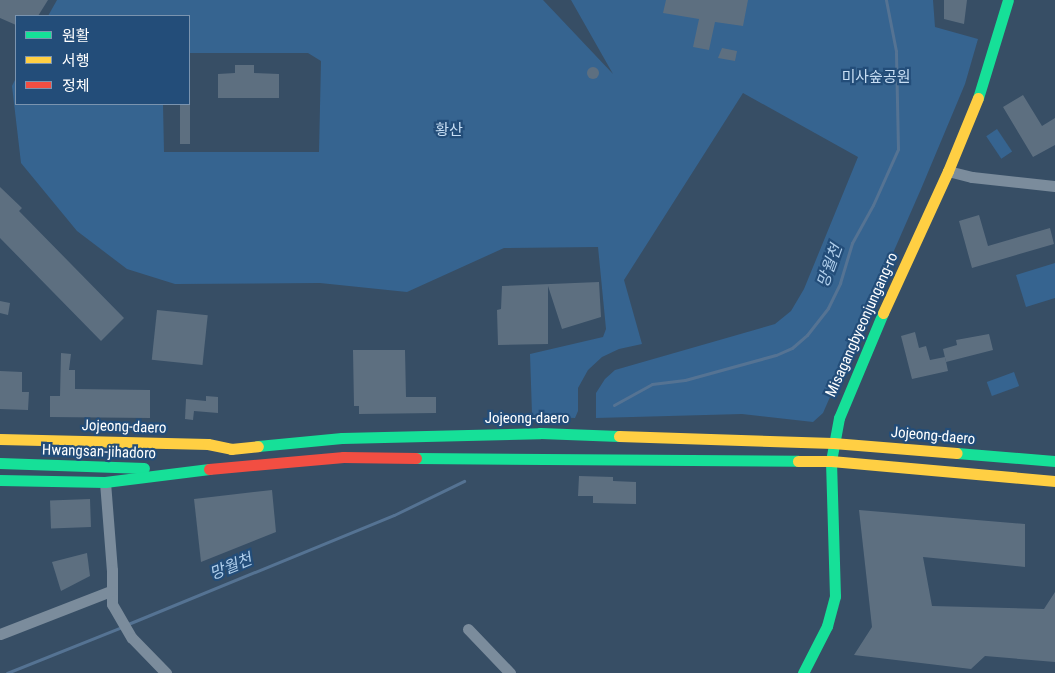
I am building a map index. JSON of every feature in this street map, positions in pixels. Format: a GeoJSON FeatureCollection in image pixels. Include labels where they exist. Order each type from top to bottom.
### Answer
{"type":"FeatureCollection","features":[{"type":"Feature","properties":{"kind":"main road","name":"Misagangbyeonjungang-ro"},"geometry":{"type":"LineString","coordinates":[[802,673],[811,662],[827,626],[835,596],[831,461],[839,418],[858,370],[948,172],[980,93],[1008,0]]}},
{"type":"Feature","properties":{"kind":"main road","name":"Jojeong-daero"},"geometry":{"type":"LineString","coordinates":[[0,438],[208,444],[231,449],[342,438],[540,433],[833,443],[1055,461]]}},
{"type":"Feature","properties":{"kind":"main road","name":"Hwangsan-jihadoro"},"geometry":{"type":"LineString","coordinates":[[0,449],[134,454],[231,449]]}},
{"type":"Feature","properties":{"kind":"main road"},"geometry":{"type":"LineString","coordinates":[[0,480],[105,482],[196,470],[343,457],[831,461],[1054,481]]}},
{"type":"Feature","properties":{"kind":"main road","name":"Hwangsan-jihadoro"},"geometry":{"type":"LineString","coordinates":[[0,463],[196,470]]}},
{"type":"Feature","properties":{"kind":"street"},"geometry":{"type":"LineString","coordinates":[[948,172],[972,177],[1055,186]]}},
{"type":"Feature","properties":{"kind":"street"},"geometry":{"type":"LineString","coordinates":[[105,482],[112,570],[112,604],[125,629],[166,673]]}},
{"type":"Feature","properties":{"kind":"street"},"geometry":{"type":"LineString","coordinates":[[0,634],[111,590]]}},
{"type":"Feature","properties":{"kind":"street"},"geometry":{"type":"LineString","coordinates":[[468,629],[510,673]]}},
{"type":"Feature","properties":{"kind":"green space","name":"황산"},"geometry":{"type":"Polygon","coordinates":[[[57,0],[543,0],[613,74],[571,0],[933,0],[935,27],[978,39],[965,84],[823,413],[813,422],[742,414],[596,418],[596,393],[605,379],[615,370],[775,324],[791,311],[804,289],[858,157],[743,93],[624,280],[642,344],[619,349],[602,357],[588,370],[578,388],[578,411],[575,418],[536,416],[532,414],[530,354],[603,337],[606,329],[598,247],[504,248],[407,292],[320,283],[175,284],[127,269],[77,231],[21,163],[12,86],[15,80],[15,105],[163,105],[164,152],[319,152],[321,61],[308,53],[190,53],[190,15],[49,15],[57,0]]]}},
{"type":"Feature","properties":{"kind":"green space"},"geometry":{"type":"Polygon","coordinates":[[[997,129],[1012,151],[1001,159],[986,136],[997,129]]]}},
{"type":"Feature","properties":{"kind":"green space"},"geometry":{"type":"Polygon","coordinates":[[[1055,263],[1055,298],[1026,307],[1016,275],[1055,263]]]}},
{"type":"Feature","properties":{"kind":"green space"},"geometry":{"type":"Polygon","coordinates":[[[1014,372],[1019,386],[992,396],[987,382],[1014,372]]]}},
{"type":"Feature","properties":{"kind":"building"},"geometry":{"type":"Polygon","coordinates":[[[0,0],[48,0],[39,15],[15,15],[15,25],[0,18],[0,0]]]}},
{"type":"Feature","properties":{"kind":"building"},"geometry":{"type":"Polygon","coordinates":[[[666,0],[748,0],[743,26],[715,22],[709,50],[693,47],[699,19],[663,13],[666,0]]]}},
{"type":"Feature","properties":{"kind":"building"},"geometry":{"type":"Polygon","coordinates":[[[944,0],[967,0],[964,24],[944,19],[944,0]]]}},
{"type":"Feature","properties":{"kind":"building"},"geometry":{"type":"Polygon","coordinates":[[[722,48],[737,51],[735,61],[718,58],[722,48]]]}},
{"type":"Feature","properties":{"kind":"building"},"geometry":{"type":"Polygon","coordinates":[[[235,65],[254,65],[254,73],[279,74],[279,98],[218,98],[218,74],[235,73],[235,65]]]}},
{"type":"Feature","properties":{"kind":"building"},"geometry":{"type":"Polygon","coordinates":[[[593,67],[599,73],[593,79],[587,73],[593,67]]]}},
{"type":"Feature","properties":{"kind":"building"},"geometry":{"type":"Polygon","coordinates":[[[1023,95],[1042,126],[1055,118],[1055,145],[1033,157],[1003,107],[1023,95]]]}},
{"type":"Feature","properties":{"kind":"building"},"geometry":{"type":"Polygon","coordinates":[[[180,105],[190,105],[190,144],[180,144],[180,105]]]}},
{"type":"Feature","properties":{"kind":"building"},"geometry":{"type":"Polygon","coordinates":[[[0,187],[22,208],[19,211],[124,318],[101,341],[0,238],[0,187]]]}},
{"type":"Feature","properties":{"kind":"building"},"geometry":{"type":"Polygon","coordinates":[[[979,215],[988,246],[1050,228],[1054,244],[972,268],[959,221],[979,215]]]}},
{"type":"Feature","properties":{"kind":"building"},"geometry":{"type":"Polygon","coordinates":[[[599,282],[601,317],[562,329],[548,286],[548,344],[498,345],[497,310],[501,309],[502,286],[599,282]]]}},
{"type":"Feature","properties":{"kind":"building"},"geometry":{"type":"Polygon","coordinates":[[[0,301],[10,303],[8,315],[0,313],[0,301]]]}},
{"type":"Feature","properties":{"kind":"building"},"geometry":{"type":"Polygon","coordinates":[[[157,310],[208,315],[202,365],[152,360],[157,310]]]}},
{"type":"Feature","properties":{"kind":"building"},"geometry":{"type":"Polygon","coordinates":[[[915,332],[919,348],[926,346],[930,360],[945,357],[948,371],[912,379],[901,336],[915,332]]]}},
{"type":"Feature","properties":{"kind":"building"},"geometry":{"type":"Polygon","coordinates":[[[989,334],[993,350],[946,362],[943,349],[957,345],[956,340],[989,334]]]}},
{"type":"Feature","properties":{"kind":"building"},"geometry":{"type":"Polygon","coordinates":[[[353,350],[405,350],[406,397],[436,397],[436,413],[359,414],[359,406],[354,406],[353,350]]]}},
{"type":"Feature","properties":{"kind":"building"},"geometry":{"type":"Polygon","coordinates":[[[61,353],[71,354],[69,370],[75,370],[75,389],[150,390],[150,418],[50,417],[50,396],[60,396],[61,353]]]}},
{"type":"Feature","properties":{"kind":"building"},"geometry":{"type":"Polygon","coordinates":[[[0,371],[22,372],[22,392],[29,392],[28,410],[0,409],[0,371]]]}},
{"type":"Feature","properties":{"kind":"building"},"geometry":{"type":"Polygon","coordinates":[[[206,396],[218,397],[218,413],[194,411],[193,420],[185,419],[186,399],[206,401],[206,396]]]}},
{"type":"Feature","properties":{"kind":"building"},"geometry":{"type":"Polygon","coordinates":[[[579,476],[613,477],[613,481],[636,482],[636,504],[593,503],[593,496],[578,496],[579,476]]]}},
{"type":"Feature","properties":{"kind":"building"},"geometry":{"type":"Polygon","coordinates":[[[272,490],[276,532],[201,562],[194,499],[272,490]]]}},
{"type":"Feature","properties":{"kind":"building"},"geometry":{"type":"Polygon","coordinates":[[[90,499],[91,527],[51,528],[50,500],[90,499]]]}},
{"type":"Feature","properties":{"kind":"building"},"geometry":{"type":"Polygon","coordinates":[[[859,510],[1025,524],[1025,567],[923,557],[932,606],[1044,609],[1055,592],[1055,662],[985,656],[971,669],[854,655],[872,627],[859,510]]]}},
{"type":"Feature","properties":{"kind":"building"},"geometry":{"type":"Polygon","coordinates":[[[87,553],[90,576],[61,591],[52,562],[87,553]]]}},
{"type":"Feature","properties":{"kind":"waterway","name":"망월천"},"geometry":{"type":"LineString","coordinates":[[614,405],[652,384],[685,380],[776,355],[792,348],[807,335],[828,308],[840,283],[852,243],[873,205],[898,149],[896,51],[886,0]]}},
{"type":"Feature","properties":{"kind":"waterway","name":"망월천"},"geometry":{"type":"LineString","coordinates":[[128,624],[394,515],[464,481]]}},
{"type":"Feature","properties":{"kind":"waterway","name":"망월천"},"geometry":{"type":"LineString","coordinates":[[7,673],[122,627]]}},
{"type":"Feature","properties":{"kind":"traffic: fast"},"geometry":{"type":"LineString","coordinates":[[978,98],[1008,0]]}},
{"type":"Feature","properties":{"kind":"traffic: fast"},"geometry":{"type":"LineString","coordinates":[[803,673],[827,626],[835,596],[831,461],[839,418],[883,313]]}},
{"type":"Feature","properties":{"kind":"traffic: fast"},"geometry":{"type":"LineString","coordinates":[[258,446],[342,438],[540,433],[619,436]]}},
{"type":"Feature","properties":{"kind":"traffic: fast"},"geometry":{"type":"LineString","coordinates":[[957,453],[1055,461]]}},
{"type":"Feature","properties":{"kind":"traffic: fast"},"geometry":{"type":"LineString","coordinates":[[416,458],[798,461]]}},
{"type":"Feature","properties":{"kind":"traffic: fast"},"geometry":{"type":"LineString","coordinates":[[0,463],[144,468]]}},
{"type":"Feature","properties":{"kind":"traffic: fast"},"geometry":{"type":"LineString","coordinates":[[0,480],[105,482],[209,469]]}},
{"type":"Feature","properties":{"kind":"traffic: slow"},"geometry":{"type":"LineString","coordinates":[[883,313],[948,171],[978,98]]}},
{"type":"Feature","properties":{"kind":"traffic: slow"},"geometry":{"type":"LineString","coordinates":[[619,436],[833,443],[957,453]]}},
{"type":"Feature","properties":{"kind":"traffic: slow"},"geometry":{"type":"LineString","coordinates":[[0,439],[208,444],[231,449],[258,446]]}},
{"type":"Feature","properties":{"kind":"traffic: slow"},"geometry":{"type":"LineString","coordinates":[[798,461],[831,461],[1055,481]]}},
{"type":"Feature","properties":{"kind":"traffic: jam"},"geometry":{"type":"LineString","coordinates":[[209,469],[343,457],[416,458]]}},
{"type":"Feature","properties":{"kind":"park label","name":"미사숲공원"},"geometry":{"type":"Point","coordinates":[876,78]}}]}
